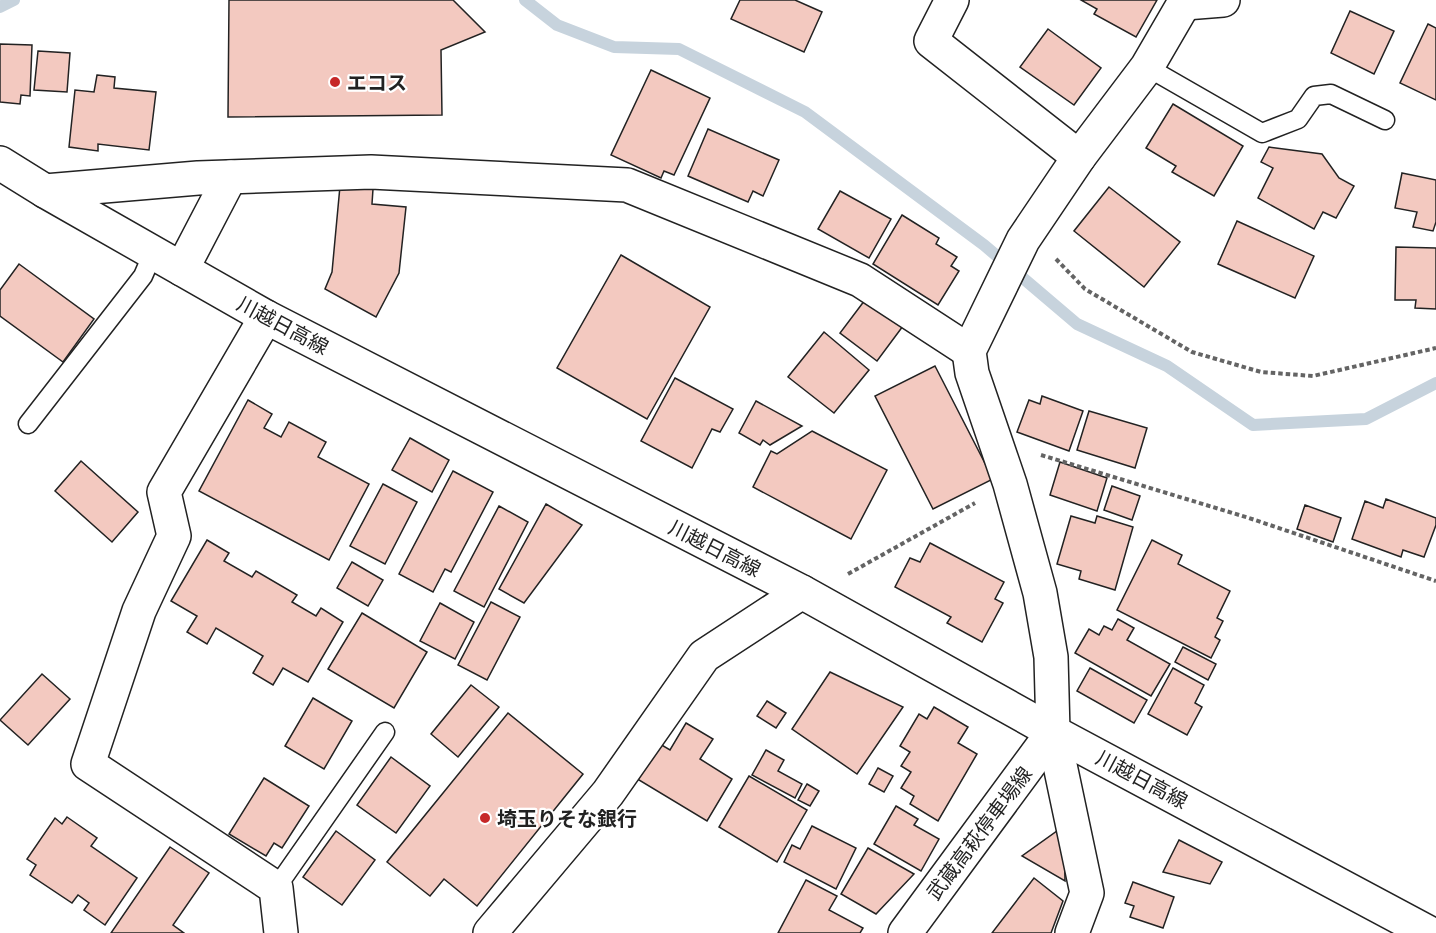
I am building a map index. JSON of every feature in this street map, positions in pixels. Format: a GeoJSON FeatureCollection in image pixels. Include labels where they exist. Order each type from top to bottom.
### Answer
{"type":"FeatureCollection","features":[{"type":"Feature","properties":{"kind":"street"},"geometry":{"type":"LineString","coordinates":[[952,0],[931,42],[1079,158]]}},
{"type":"Feature","properties":{"kind":"street"},"geometry":{"type":"LineString","coordinates":[[1072,933],[1087,893],[1053,732],[1051,657],[1048,636],[1040,593],[1010,484],[972,373],[969,351],[1023,240],[1079,158],[1147,67],[1185,2],[1223,0]]}},
{"type":"Feature","properties":{"kind":"street","name":"川越日高線"},"geometry":{"type":"LineString","coordinates":[[0,163],[266,317],[802,592],[1053,732],[1429,933]]}},
{"type":"Feature","properties":{"kind":"street"},"geometry":{"type":"LineString","coordinates":[[45,191],[230,177],[372,172],[627,185],[860,280],[969,351]]}},
{"type":"Feature","properties":{"kind":"street"},"geometry":{"type":"LineString","coordinates":[[182,270],[230,177]]}},
{"type":"Feature","properties":{"kind":"street"},"geometry":{"type":"LineString","coordinates":[[266,317],[164,492],[174,536],[139,610],[88,764],[276,888],[281,933]]}},
{"type":"Feature","properties":{"kind":"street"},"geometry":{"type":"LineString","coordinates":[[490,933],[608,793],[704,656],[802,592]]}},
{"type":"Feature","properties":{"kind":"street","name":"武蔵高萩停車場線"},"geometry":{"type":"LineString","coordinates":[[905,933],[1053,732]]}},
{"type":"Feature","properties":{"kind":"lane"},"geometry":{"type":"LineString","coordinates":[[1147,67],[1262,133],[1298,119],[1314,96],[1331,94],[1385,120]]}},
{"type":"Feature","properties":{"kind":"lane"},"geometry":{"type":"LineString","coordinates":[[28,424],[143,276],[153,253]]}},
{"type":"Feature","properties":{"kind":"lane"},"geometry":{"type":"LineString","coordinates":[[276,888],[385,732]]}},
{"type":"Feature","properties":{"kind":"path"},"geometry":{"type":"LineString","coordinates":[[1053,256],[1085,290],[1192,352],[1261,372],[1313,376],[1436,348]]}},
{"type":"Feature","properties":{"kind":"path"},"geometry":{"type":"LineString","coordinates":[[994,441],[1249,518],[1436,581]]}},
{"type":"Feature","properties":{"kind":"path"},"geometry":{"type":"LineString","coordinates":[[847,574],[1010,484]]}},
{"type":"Feature","properties":{"kind":"building","name":"エコス"},"geometry":{"type":"Polygon","coordinates":[[[229,0],[453,0],[485,32],[441,50],[442,115],[228,117],[229,0]]]}},
{"type":"Feature","properties":{"kind":"building"},"geometry":{"type":"Polygon","coordinates":[[[740,0],[795,0],[822,12],[804,52],[731,19],[740,0]]]}},
{"type":"Feature","properties":{"kind":"building"},"geometry":{"type":"Polygon","coordinates":[[[1081,0],[1157,0],[1136,37],[1094,14],[1097,9],[1081,0]]]}},
{"type":"Feature","properties":{"kind":"building"},"geometry":{"type":"Polygon","coordinates":[[[1350,11],[1394,31],[1374,74],[1331,53],[1350,11]]]}},
{"type":"Feature","properties":{"kind":"building"},"geometry":{"type":"Polygon","coordinates":[[[1428,24],[1436,28],[1436,100],[1400,83],[1428,24]]]}},
{"type":"Feature","properties":{"kind":"building"},"geometry":{"type":"Polygon","coordinates":[[[1048,29],[1101,68],[1074,105],[1020,67],[1048,29]]]}},
{"type":"Feature","properties":{"kind":"building"},"geometry":{"type":"Polygon","coordinates":[[[0,44],[32,45],[30,96],[21,95],[20,104],[0,102],[0,44]]]}},
{"type":"Feature","properties":{"kind":"building"},"geometry":{"type":"Polygon","coordinates":[[[38,51],[70,53],[67,92],[34,90],[38,51]]]}},
{"type":"Feature","properties":{"kind":"building"},"geometry":{"type":"Polygon","coordinates":[[[651,70],[710,98],[674,175],[664,171],[661,178],[611,155],[651,70]]]}},
{"type":"Feature","properties":{"kind":"building"},"geometry":{"type":"Polygon","coordinates":[[[97,75],[115,77],[114,88],[156,92],[149,150],[98,144],[98,151],[69,147],[75,90],[94,92],[97,75]]]}},
{"type":"Feature","properties":{"kind":"building"},"geometry":{"type":"Polygon","coordinates":[[[1173,104],[1243,146],[1214,196],[1172,172],[1176,166],[1146,148],[1173,104]]]}},
{"type":"Feature","properties":{"kind":"building"},"geometry":{"type":"Polygon","coordinates":[[[708,129],[779,160],[763,196],[753,191],[748,202],[688,176],[708,129]]]}},
{"type":"Feature","properties":{"kind":"building"},"geometry":{"type":"Polygon","coordinates":[[[1269,147],[1322,154],[1339,178],[1354,186],[1336,218],[1323,212],[1314,229],[1258,198],[1273,168],[1261,162],[1269,147]]]}},
{"type":"Feature","properties":{"kind":"building"},"geometry":{"type":"Polygon","coordinates":[[[1402,173],[1436,180],[1436,222],[1433,231],[1413,227],[1417,212],[1395,208],[1402,173]]]}},
{"type":"Feature","properties":{"kind":"building"},"geometry":{"type":"Polygon","coordinates":[[[340,186],[373,189],[372,204],[406,207],[399,273],[376,317],[325,289],[332,272],[340,186]]]}},
{"type":"Feature","properties":{"kind":"building"},"geometry":{"type":"Polygon","coordinates":[[[1109,187],[1180,242],[1144,287],[1074,231],[1109,187]]]}},
{"type":"Feature","properties":{"kind":"building"},"geometry":{"type":"Polygon","coordinates":[[[840,191],[891,219],[869,258],[818,229],[840,191]]]}},
{"type":"Feature","properties":{"kind":"building"},"geometry":{"type":"Polygon","coordinates":[[[902,215],[939,238],[936,244],[957,257],[951,266],[959,271],[938,305],[873,264],[902,215]]]}},
{"type":"Feature","properties":{"kind":"building"},"geometry":{"type":"Polygon","coordinates":[[[1237,221],[1314,256],[1295,298],[1218,264],[1237,221]]]}},
{"type":"Feature","properties":{"kind":"building"},"geometry":{"type":"Polygon","coordinates":[[[1396,247],[1436,248],[1436,309],[1415,308],[1416,300],[1395,300],[1396,247]]]}},
{"type":"Feature","properties":{"kind":"building"},"geometry":{"type":"Polygon","coordinates":[[[621,255],[710,307],[647,419],[557,368],[621,255]]]}},
{"type":"Feature","properties":{"kind":"building"},"geometry":{"type":"Polygon","coordinates":[[[19,264],[94,319],[63,362],[0,316],[0,290],[19,264]]]}},
{"type":"Feature","properties":{"kind":"building"},"geometry":{"type":"Polygon","coordinates":[[[871,292],[903,326],[877,361],[840,333],[871,292]]]}},
{"type":"Feature","properties":{"kind":"building"},"geometry":{"type":"Polygon","coordinates":[[[824,332],[869,370],[834,413],[788,377],[824,332]]]}},
{"type":"Feature","properties":{"kind":"building"},"geometry":{"type":"Polygon","coordinates":[[[935,366],[993,479],[933,509],[875,396],[935,366]]]}},
{"type":"Feature","properties":{"kind":"building"},"geometry":{"type":"Polygon","coordinates":[[[675,378],[733,409],[720,432],[712,429],[692,468],[641,441],[675,378]]]}},
{"type":"Feature","properties":{"kind":"building"},"geometry":{"type":"Polygon","coordinates":[[[1042,396],[1083,411],[1069,451],[1017,432],[1029,400],[1040,404],[1042,396]]]}},
{"type":"Feature","properties":{"kind":"building"},"geometry":{"type":"Polygon","coordinates":[[[248,400],[272,414],[264,428],[281,437],[289,422],[326,442],[318,457],[369,484],[329,560],[199,491],[248,400]]]}},
{"type":"Feature","properties":{"kind":"building"},"geometry":{"type":"Polygon","coordinates":[[[756,401],[802,426],[770,445],[763,440],[760,445],[739,433],[756,401]]]}},
{"type":"Feature","properties":{"kind":"building"},"geometry":{"type":"Polygon","coordinates":[[[1089,411],[1147,428],[1135,468],[1077,450],[1089,411]]]}},
{"type":"Feature","properties":{"kind":"building"},"geometry":{"type":"Polygon","coordinates":[[[812,431],[887,470],[851,539],[753,487],[771,451],[777,454],[812,431]]]}},
{"type":"Feature","properties":{"kind":"building"},"geometry":{"type":"Polygon","coordinates":[[[410,438],[449,460],[432,492],[392,470],[410,438]]]}},
{"type":"Feature","properties":{"kind":"building"},"geometry":{"type":"Polygon","coordinates":[[[81,461],[138,512],[112,542],[55,491],[81,461]]]}},
{"type":"Feature","properties":{"kind":"building"},"geometry":{"type":"Polygon","coordinates":[[[1060,462],[1107,478],[1097,511],[1050,495],[1060,462]]]}},
{"type":"Feature","properties":{"kind":"building"},"geometry":{"type":"Polygon","coordinates":[[[453,471],[493,492],[451,572],[445,569],[433,592],[399,574],[453,471]]]}},
{"type":"Feature","properties":{"kind":"building"},"geometry":{"type":"Polygon","coordinates":[[[383,484],[417,502],[385,564],[350,546],[383,484]]]}},
{"type":"Feature","properties":{"kind":"building"},"geometry":{"type":"Polygon","coordinates":[[[1112,486],[1140,496],[1132,520],[1104,510],[1112,486]]]}},
{"type":"Feature","properties":{"kind":"building"},"geometry":{"type":"Polygon","coordinates":[[[1386,499],[1436,518],[1436,525],[1424,557],[1403,550],[1401,557],[1352,539],[1365,501],[1383,508],[1386,499]]]}},
{"type":"Feature","properties":{"kind":"building"},"geometry":{"type":"Polygon","coordinates":[[[546,504],[582,525],[524,603],[499,589],[546,504]]]}},
{"type":"Feature","properties":{"kind":"building"},"geometry":{"type":"Polygon","coordinates":[[[1305,505],[1341,518],[1333,542],[1297,529],[1305,505]]]}},
{"type":"Feature","properties":{"kind":"building"},"geometry":{"type":"Polygon","coordinates":[[[499,506],[528,522],[484,607],[454,591],[499,506]]]}},
{"type":"Feature","properties":{"kind":"building"},"geometry":{"type":"Polygon","coordinates":[[[1071,516],[1095,523],[1097,516],[1133,527],[1115,590],[1079,579],[1081,571],[1057,564],[1071,516]]]}},
{"type":"Feature","properties":{"kind":"building"},"geometry":{"type":"Polygon","coordinates":[[[207,540],[229,553],[224,561],[252,577],[256,571],[297,595],[292,602],[316,616],[321,608],[343,622],[308,682],[283,668],[273,685],[253,673],[263,656],[216,628],[207,644],[187,632],[197,616],[171,601],[207,540]]]}},
{"type":"Feature","properties":{"kind":"building"},"geometry":{"type":"Polygon","coordinates":[[[1152,540],[1182,555],[1178,564],[1230,591],[1217,618],[1223,621],[1215,637],[1220,640],[1211,658],[1117,610],[1152,540]]]}},
{"type":"Feature","properties":{"kind":"building"},"geometry":{"type":"Polygon","coordinates":[[[930,543],[1004,582],[995,599],[1003,603],[982,642],[947,623],[951,617],[895,587],[910,558],[920,562],[930,543]]]}},
{"type":"Feature","properties":{"kind":"building"},"geometry":{"type":"Polygon","coordinates":[[[352,562],[383,580],[368,606],[337,588],[352,562]]]}},
{"type":"Feature","properties":{"kind":"building"},"geometry":{"type":"Polygon","coordinates":[[[491,602],[520,617],[487,680],[458,665],[491,602]]]}},
{"type":"Feature","properties":{"kind":"building"},"geometry":{"type":"Polygon","coordinates":[[[440,603],[474,622],[455,659],[420,641],[440,603]]]}},
{"type":"Feature","properties":{"kind":"building"},"geometry":{"type":"Polygon","coordinates":[[[362,613],[427,652],[394,708],[328,669],[362,613]]]}},
{"type":"Feature","properties":{"kind":"building"},"geometry":{"type":"Polygon","coordinates":[[[1118,619],[1134,628],[1127,640],[1170,664],[1151,696],[1075,653],[1089,629],[1099,635],[1104,626],[1112,630],[1118,619]]]}},
{"type":"Feature","properties":{"kind":"building"},"geometry":{"type":"Polygon","coordinates":[[[1183,647],[1216,664],[1208,680],[1175,662],[1183,647]]]}},
{"type":"Feature","properties":{"kind":"building"},"geometry":{"type":"Polygon","coordinates":[[[1090,668],[1147,700],[1134,723],[1077,691],[1090,668]]]}},
{"type":"Feature","properties":{"kind":"building"},"geometry":{"type":"Polygon","coordinates":[[[1173,668],[1204,685],[1195,703],[1202,707],[1187,735],[1148,714],[1173,668]]]}},
{"type":"Feature","properties":{"kind":"building"},"geometry":{"type":"Polygon","coordinates":[[[830,672],[903,707],[857,774],[792,729],[830,672]]]}},
{"type":"Feature","properties":{"kind":"building"},"geometry":{"type":"Polygon","coordinates":[[[42,674],[70,699],[28,745],[0,720],[42,674]]]}},
{"type":"Feature","properties":{"kind":"building"},"geometry":{"type":"Polygon","coordinates":[[[471,685],[499,707],[458,757],[431,734],[471,685]]]}},
{"type":"Feature","properties":{"kind":"building"},"geometry":{"type":"Polygon","coordinates":[[[313,698],[352,721],[324,769],[285,746],[313,698]]]}},
{"type":"Feature","properties":{"kind":"building"},"geometry":{"type":"Polygon","coordinates":[[[767,701],[786,713],[776,728],[757,716],[767,701]]]}},
{"type":"Feature","properties":{"kind":"building"},"geometry":{"type":"Polygon","coordinates":[[[934,707],[968,727],[958,743],[977,754],[938,821],[910,804],[914,796],[901,788],[911,772],[901,766],[910,752],[900,746],[919,714],[927,719],[934,707]]]}},
{"type":"Feature","properties":{"kind":"building","name":"埼玉りそな銀行"},"geometry":{"type":"Polygon","coordinates":[[[508,713],[583,774],[477,906],[444,879],[430,896],[387,862],[508,713]]]}},
{"type":"Feature","properties":{"kind":"building"},"geometry":{"type":"Polygon","coordinates":[[[686,723],[713,739],[700,759],[732,779],[707,821],[634,777],[655,741],[670,750],[686,723]]]}},
{"type":"Feature","properties":{"kind":"building"},"geometry":{"type":"Polygon","coordinates":[[[766,750],[784,760],[778,771],[802,784],[795,798],[752,775],[766,750]]]}},
{"type":"Feature","properties":{"kind":"building"},"geometry":{"type":"Polygon","coordinates":[[[391,757],[430,786],[396,833],[357,805],[391,757]]]}},
{"type":"Feature","properties":{"kind":"building"},"geometry":{"type":"Polygon","coordinates":[[[878,768],[893,776],[884,792],[869,784],[878,768]]]}},
{"type":"Feature","properties":{"kind":"building"},"geometry":{"type":"Polygon","coordinates":[[[749,776],[807,810],[777,862],[719,827],[749,776]]]}},
{"type":"Feature","properties":{"kind":"building"},"geometry":{"type":"Polygon","coordinates":[[[264,778],[309,806],[282,848],[274,843],[266,856],[229,834],[264,778]]]}},
{"type":"Feature","properties":{"kind":"building"},"geometry":{"type":"Polygon","coordinates":[[[807,784],[819,791],[810,806],[798,800],[807,784]]]}},
{"type":"Feature","properties":{"kind":"building"},"geometry":{"type":"Polygon","coordinates":[[[896,806],[918,819],[914,825],[939,839],[921,871],[874,844],[896,806]]]}},
{"type":"Feature","properties":{"kind":"building"},"geometry":{"type":"Polygon","coordinates":[[[67,817],[97,838],[91,846],[137,878],[105,925],[84,910],[89,903],[78,895],[72,903],[30,875],[36,865],[27,859],[55,818],[62,824],[67,817]]]}},
{"type":"Feature","properties":{"kind":"building"},"geometry":{"type":"Polygon","coordinates":[[[812,826],[856,848],[836,889],[784,862],[792,845],[800,849],[812,826]]]}},
{"type":"Feature","properties":{"kind":"building"},"geometry":{"type":"Polygon","coordinates":[[[1064,826],[1065,881],[1022,856],[1064,826]]]}},
{"type":"Feature","properties":{"kind":"building"},"geometry":{"type":"Polygon","coordinates":[[[336,831],[375,860],[342,905],[303,877],[336,831]]]}},
{"type":"Feature","properties":{"kind":"building"},"geometry":{"type":"Polygon","coordinates":[[[1179,840],[1222,862],[1210,884],[1163,872],[1179,840]]]}},
{"type":"Feature","properties":{"kind":"building"},"geometry":{"type":"Polygon","coordinates":[[[170,847],[209,873],[173,925],[184,933],[111,933],[170,847]]]}},
{"type":"Feature","properties":{"kind":"building"},"geometry":{"type":"Polygon","coordinates":[[[868,848],[914,874],[876,914],[841,894],[868,848]]]}},
{"type":"Feature","properties":{"kind":"building"},"geometry":{"type":"Polygon","coordinates":[[[1034,878],[1063,901],[1051,933],[992,933],[1034,878]]]}},
{"type":"Feature","properties":{"kind":"building"},"geometry":{"type":"Polygon","coordinates":[[[806,880],[837,896],[829,910],[863,928],[860,933],[778,933],[806,880]]]}},
{"type":"Feature","properties":{"kind":"building"},"geometry":{"type":"Polygon","coordinates":[[[1133,882],[1174,897],[1163,928],[1130,917],[1134,906],[1125,903],[1133,882]]]}},
{"type":"Feature","properties":{"kind":"waterway"},"geometry":{"type":"LineString","coordinates":[[0,7],[14,0]]}},
{"type":"Feature","properties":{"kind":"waterway"},"geometry":{"type":"LineString","coordinates":[[525,0],[557,25],[614,47],[679,49],[805,112],[984,245],[1077,324],[1167,366],[1253,425],[1366,419],[1436,383]]}},
{"type":"Feature","properties":{"kind":"place","name":"エコス"},"geometry":{"type":"Point","coordinates":[335,82]}},
{"type":"Feature","properties":{"kind":"place","name":"埼玉りそな銀行"},"geometry":{"type":"Point","coordinates":[485,818]}}]}
